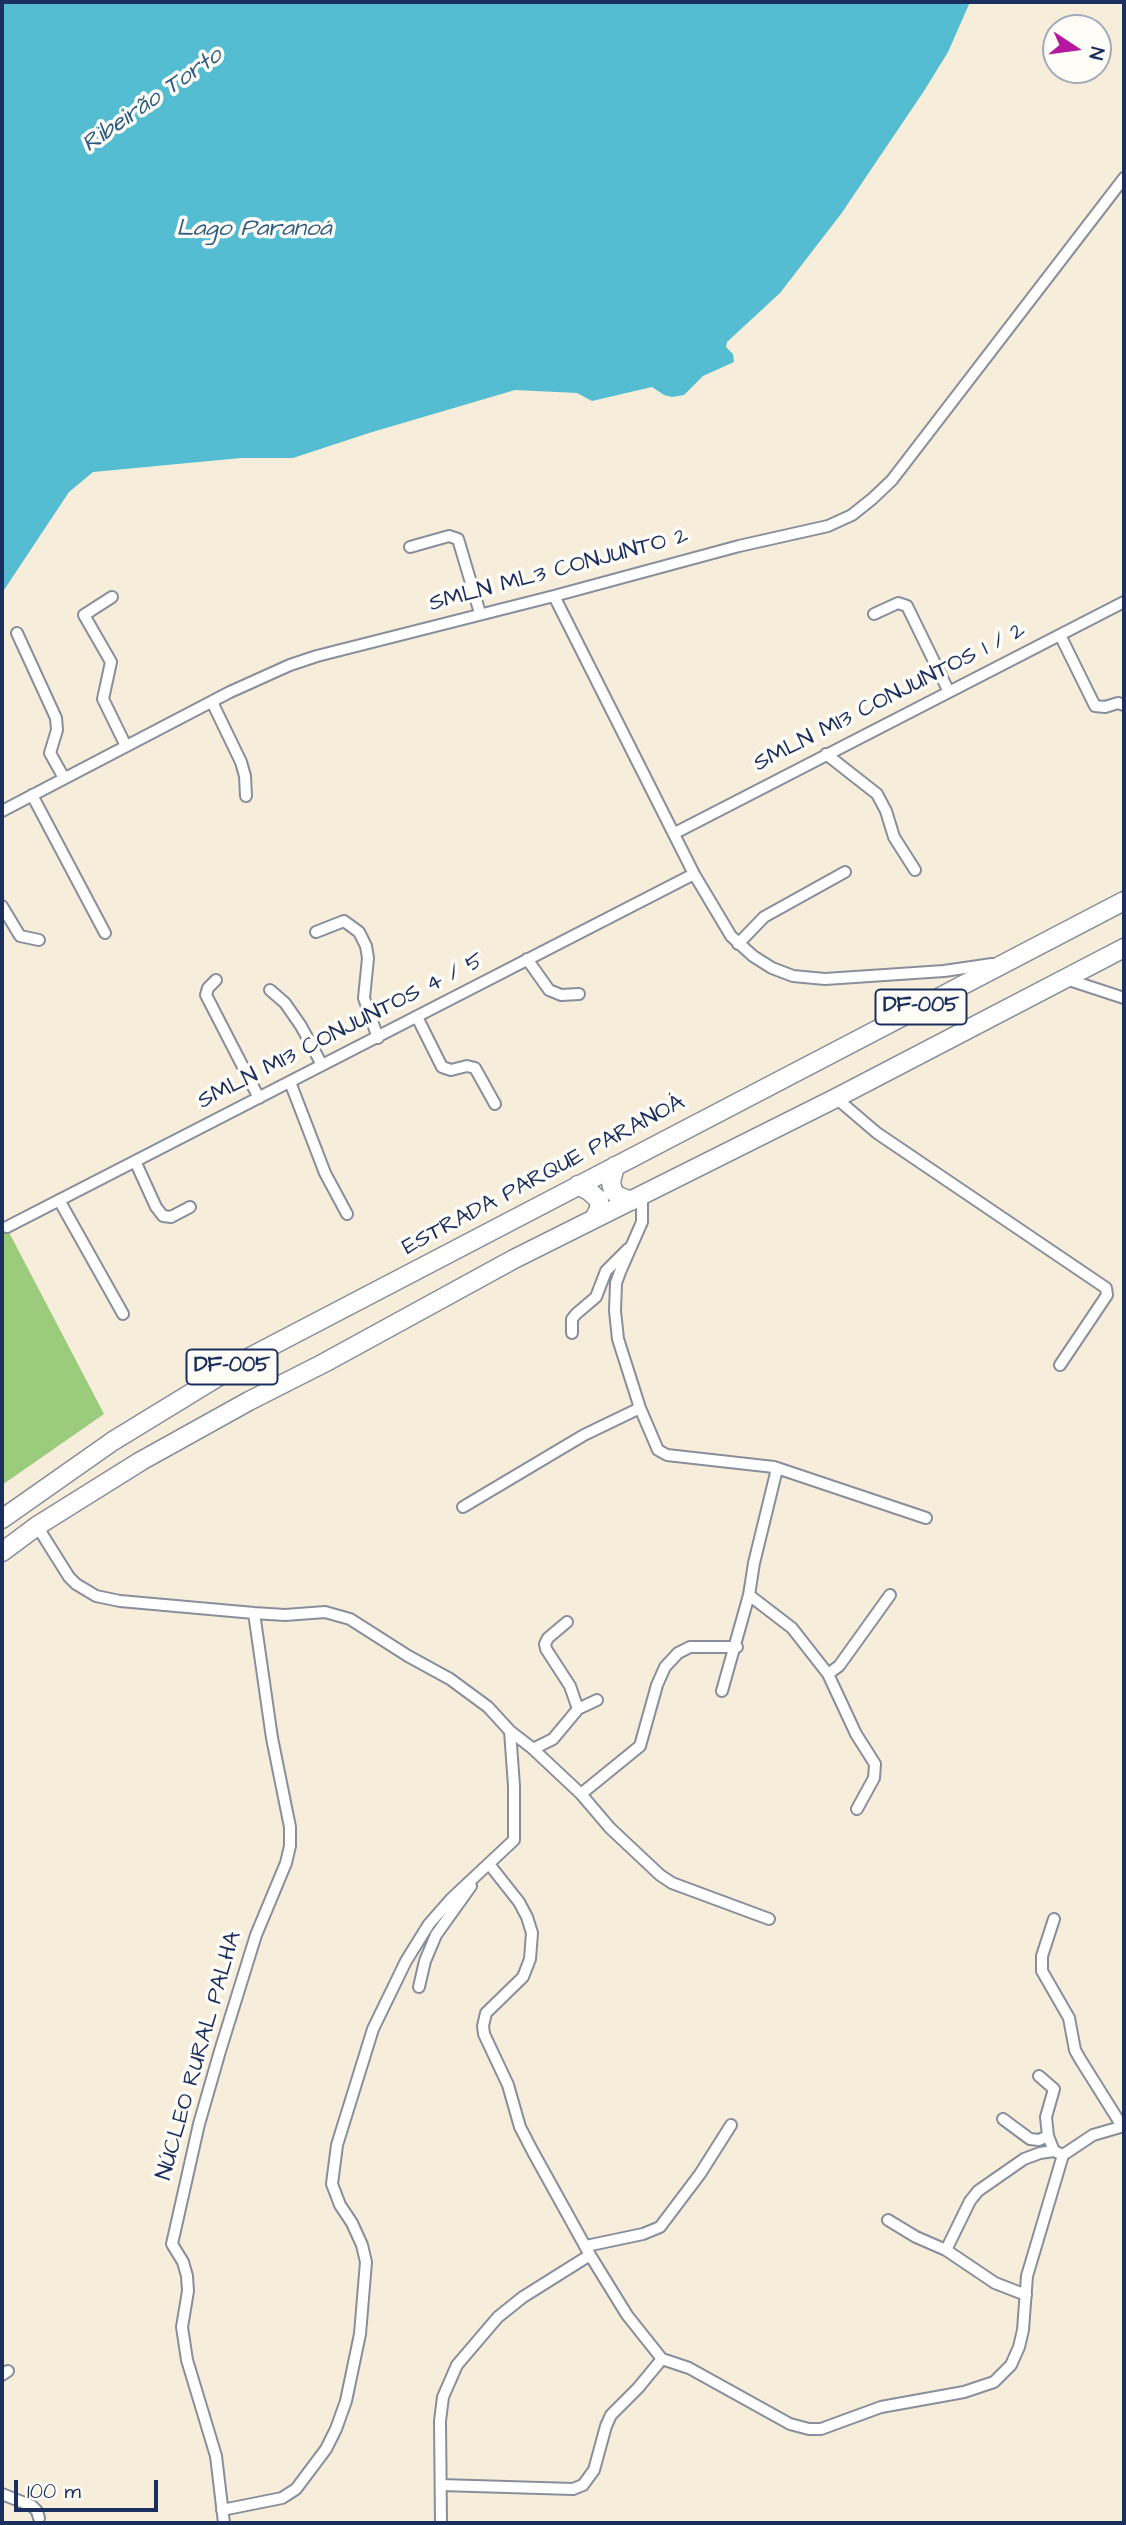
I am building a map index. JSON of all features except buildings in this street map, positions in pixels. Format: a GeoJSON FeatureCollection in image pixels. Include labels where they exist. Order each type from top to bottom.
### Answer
{"type":"FeatureCollection","features":[{"type":"Feature","properties":{"kind":"main road","name":"ESTRADA PARQUE PARANOÁ"},"geometry":{"type":"LineString","coordinates":[[2,1520],[113,1441],[252,1356],[1124,901]]}},
{"type":"Feature","properties":{"kind":"main road","name":"DF-005"},"geometry":{"type":"LineString","coordinates":[[2,1552],[37,1526],[141,1461],[249,1401],[514,1259],[836,1098],[1124,948]]}},
{"type":"Feature","properties":{"kind":"main road"},"geometry":{"type":"LineString","coordinates":[[615,1166],[611,1182],[613,1191],[618,1196],[637,1198]]}},
{"type":"Feature","properties":{"kind":"main road"},"geometry":{"type":"LineString","coordinates":[[578,1185],[599,1200],[599,1209],[594,1219]]}},
{"type":"Feature","properties":{"kind":"street","name":"SMLN ML3 CONJUNTO 2"},"geometry":{"type":"LineString","coordinates":[[2,811],[230,692],[290,664],[739,545],[828,526],[852,515],[891,480],[1124,177]]}},
{"type":"Feature","properties":{"kind":"street"},"geometry":{"type":"LineString","coordinates":[[410,547],[449,536],[458,539],[480,613]]}},
{"type":"Feature","properties":{"kind":"street"},"geometry":{"type":"LineString","coordinates":[[554,596],[694,874],[725,928],[738,944],[772,968],[810,979],[944,971],[1010,962]]}},
{"type":"Feature","properties":{"kind":"street"},"geometry":{"type":"LineString","coordinates":[[112,597],[84,615],[111,662],[103,699],[126,746]]}},
{"type":"Feature","properties":{"kind":"street","name":"SMLN MI3 CONJUNTOS 1 / 2"},"geometry":{"type":"LineString","coordinates":[[675,833],[1124,602]]}},
{"type":"Feature","properties":{"kind":"street"},"geometry":{"type":"LineString","coordinates":[[874,614],[898,603],[907,606],[950,692]]}},
{"type":"Feature","properties":{"kind":"street"},"geometry":{"type":"LineString","coordinates":[[17,633],[56,718],[57,730],[50,753],[64,778]]}},
{"type":"Feature","properties":{"kind":"street"},"geometry":{"type":"LineString","coordinates":[[1060,635],[1095,706],[1105,707],[1118,703],[1124,705]]}},
{"type":"Feature","properties":{"kind":"street"},"geometry":{"type":"LineString","coordinates":[[212,702],[241,762],[246,796]]}},
{"type":"Feature","properties":{"kind":"street"},"geometry":{"type":"LineString","coordinates":[[826,754],[877,794],[886,811],[894,837],[915,870]]}},
{"type":"Feature","properties":{"kind":"street"},"geometry":{"type":"LineString","coordinates":[[32,795],[106,933]]}},
{"type":"Feature","properties":{"kind":"street"},"geometry":{"type":"LineString","coordinates":[[738,944],[774,910],[845,872]]}},
{"type":"Feature","properties":{"kind":"street","name":"SMLN MI3 CONJUNTOS 4 / 5"},"geometry":{"type":"LineString","coordinates":[[6,1227],[694,874]]}},
{"type":"Feature","properties":{"kind":"street"},"geometry":{"type":"LineString","coordinates":[[2,906],[20,936],[38,940]]}},
{"type":"Feature","properties":{"kind":"street"},"geometry":{"type":"LineString","coordinates":[[316,932],[344,921],[359,932],[368,958],[364,998],[378,1038]]}},
{"type":"Feature","properties":{"kind":"street"},"geometry":{"type":"LineString","coordinates":[[527,959],[549,990],[561,995],[579,994]]}},
{"type":"Feature","properties":{"kind":"street"},"geometry":{"type":"LineString","coordinates":[[944,971],[949,992]]}},
{"type":"Feature","properties":{"kind":"street"},"geometry":{"type":"LineString","coordinates":[[1066,979],[1124,998]]}},
{"type":"Feature","properties":{"kind":"street"},"geometry":{"type":"LineString","coordinates":[[216,980],[208,988],[206,995],[260,1098]]}},
{"type":"Feature","properties":{"kind":"street"},"geometry":{"type":"LineString","coordinates":[[270,990],[285,1003],[301,1026],[322,1065]]}},
{"type":"Feature","properties":{"kind":"street"},"geometry":{"type":"LineString","coordinates":[[417,1017],[442,1067],[451,1070],[467,1066],[475,1068],[495,1104]]}},
{"type":"Feature","properties":{"kind":"street"},"geometry":{"type":"LineString","coordinates":[[290,1082],[325,1173],[347,1214]]}},
{"type":"Feature","properties":{"kind":"street"},"geometry":{"type":"LineString","coordinates":[[836,1098],[877,1133],[1106,1288],[1107,1296],[1060,1365]]}},
{"type":"Feature","properties":{"kind":"street"},"geometry":{"type":"LineString","coordinates":[[135,1161],[156,1207],[163,1216],[171,1217],[190,1207]]}},
{"type":"Feature","properties":{"kind":"street"},"geometry":{"type":"LineString","coordinates":[[637,1198],[642,1222],[616,1283],[615,1311],[618,1339],[640,1408],[658,1450],[663,1455],[774,1468],[926,1518]]}},
{"type":"Feature","properties":{"kind":"street"},"geometry":{"type":"LineString","coordinates":[[59,1200],[123,1314]]}},
{"type":"Feature","properties":{"kind":"street"},"geometry":{"type":"LineString","coordinates":[[572,1333],[572,1319],[596,1297],[606,1271],[632,1244]]}},
{"type":"Feature","properties":{"kind":"street"},"geometry":{"type":"LineString","coordinates":[[463,1507],[584,1435],[640,1408]]}},
{"type":"Feature","properties":{"kind":"street"},"geometry":{"type":"LineString","coordinates":[[722,1692],[737,1647],[776,1473],[774,1468]]}},
{"type":"Feature","properties":{"kind":"street"},"geometry":{"type":"LineString","coordinates":[[37,1526],[69,1577],[96,1596],[120,1601],[254,1613],[285,1615],[325,1612],[350,1619],[450,1679],[488,1707],[510,1731],[581,1794],[610,1828],[660,1875],[672,1883],[769,1919]]}},
{"type":"Feature","properties":{"kind":"street"},"geometry":{"type":"LineString","coordinates":[[749,1595],[792,1628],[828,1674],[856,1734],[875,1764],[874,1778],[857,1809]]}},
{"type":"Feature","properties":{"kind":"street"},"geometry":{"type":"LineString","coordinates":[[828,1674],[839,1666],[890,1595]]}},
{"type":"Feature","properties":{"kind":"street","name":"NÚCLEO RURAL PALHA"},"geometry":{"type":"LineString","coordinates":[[224,2523],[213,2441],[187,2360],[183,2316],[188,2291],[187,2276],[183,2262],[172,2244],[199,2124],[220,2051],[256,1935],[286,1863],[290,1846],[290,1827],[272,1738],[254,1613]]}},
{"type":"Feature","properties":{"kind":"street"},"geometry":{"type":"LineString","coordinates":[[567,1622],[548,1638],[545,1644],[570,1686],[578,1709]]}},
{"type":"Feature","properties":{"kind":"street"},"geometry":{"type":"LineString","coordinates":[[581,1794],[640,1746],[657,1685],[665,1667],[678,1653],[690,1647],[737,1647]]}},
{"type":"Feature","properties":{"kind":"street"},"geometry":{"type":"LineString","coordinates":[[533,1749],[553,1739],[578,1709],[597,1700]]}},
{"type":"Feature","properties":{"kind":"street"},"geometry":{"type":"LineString","coordinates":[[222,2510],[282,2498],[296,2489],[326,2449],[336,2429],[346,2401],[360,2334],[366,2262],[362,2245],[332,2184],[337,2145],[373,2029],[400,1972],[429,1924],[451,1899],[511,1844],[515,1836],[510,1731]]}},
{"type":"Feature","properties":{"kind":"street"},"geometry":{"type":"LineString","coordinates":[[489,1864],[519,1902],[532,1933],[530,1959],[523,1977],[486,2013],[483,2026],[484,2034],[508,2085],[520,2127],[627,2315],[662,2359],[690,2368],[800,2428],[815,2430],[881,2407],[964,2392],[994,2382],[1011,2365],[1019,2347],[1027,2276],[1059,2153],[1048,2136],[1046,2117],[1054,2089],[1039,2076]]}},
{"type":"Feature","properties":{"kind":"street"},"geometry":{"type":"LineString","coordinates":[[419,1987],[425,1961],[436,1935],[468,1893],[476,1877]]}},
{"type":"Feature","properties":{"kind":"street"},"geometry":{"type":"LineString","coordinates":[[946,2250],[970,2201],[978,2191],[1024,2159],[1040,2153],[1059,2153],[1093,2135],[1123,2126],[1075,2050],[1069,2018],[1042,1971],[1042,1956],[1054,1919]]}},
{"type":"Feature","properties":{"kind":"street"},"geometry":{"type":"LineString","coordinates":[[1003,2119],[1030,2139],[1039,2140],[1048,2136]]}},
{"type":"Feature","properties":{"kind":"street"},"geometry":{"type":"LineString","coordinates":[[441,2523],[440,2444],[443,2397],[457,2365],[498,2318],[588,2250],[660,2227],[700,2174],[731,2125]]}},
{"type":"Feature","properties":{"kind":"street"},"geometry":{"type":"LineString","coordinates":[[888,2220],[916,2237],[946,2250],[995,2283],[1026,2295]]}},
{"type":"Feature","properties":{"kind":"street"},"geometry":{"type":"LineString","coordinates":[[441,2484],[573,2489],[583,2486],[594,2470],[611,2415],[662,2359]]}},
{"type":"Feature","properties":{"kind":"street"},"geometry":{"type":"LineString","coordinates":[[2,2494],[32,2506],[39,2518]]}},
{"type":"Feature","properties":{"kind":"green space"},"geometry":{"type":"Polygon","coordinates":[[[2,1219],[104,1414],[2,1485],[2,1219]]]}},
{"type":"Feature","properties":{"kind":"water","name":"Lago Paranoá"},"geometry":{"type":"Polygon","coordinates":[[[2,2],[970,2],[948,52],[841,214],[780,293],[727,342],[726,347],[733,354],[734,362],[703,376],[684,395],[664,395],[652,387],[592,401],[577,393],[515,390],[293,458],[241,458],[93,472],[69,492],[2,593],[2,2]]]}},
{"type":"Feature","properties":{"kind":"water label","name":"Ribeirão Torto"},"geometry":{"type":"Point","coordinates":[153,101]}}]}
